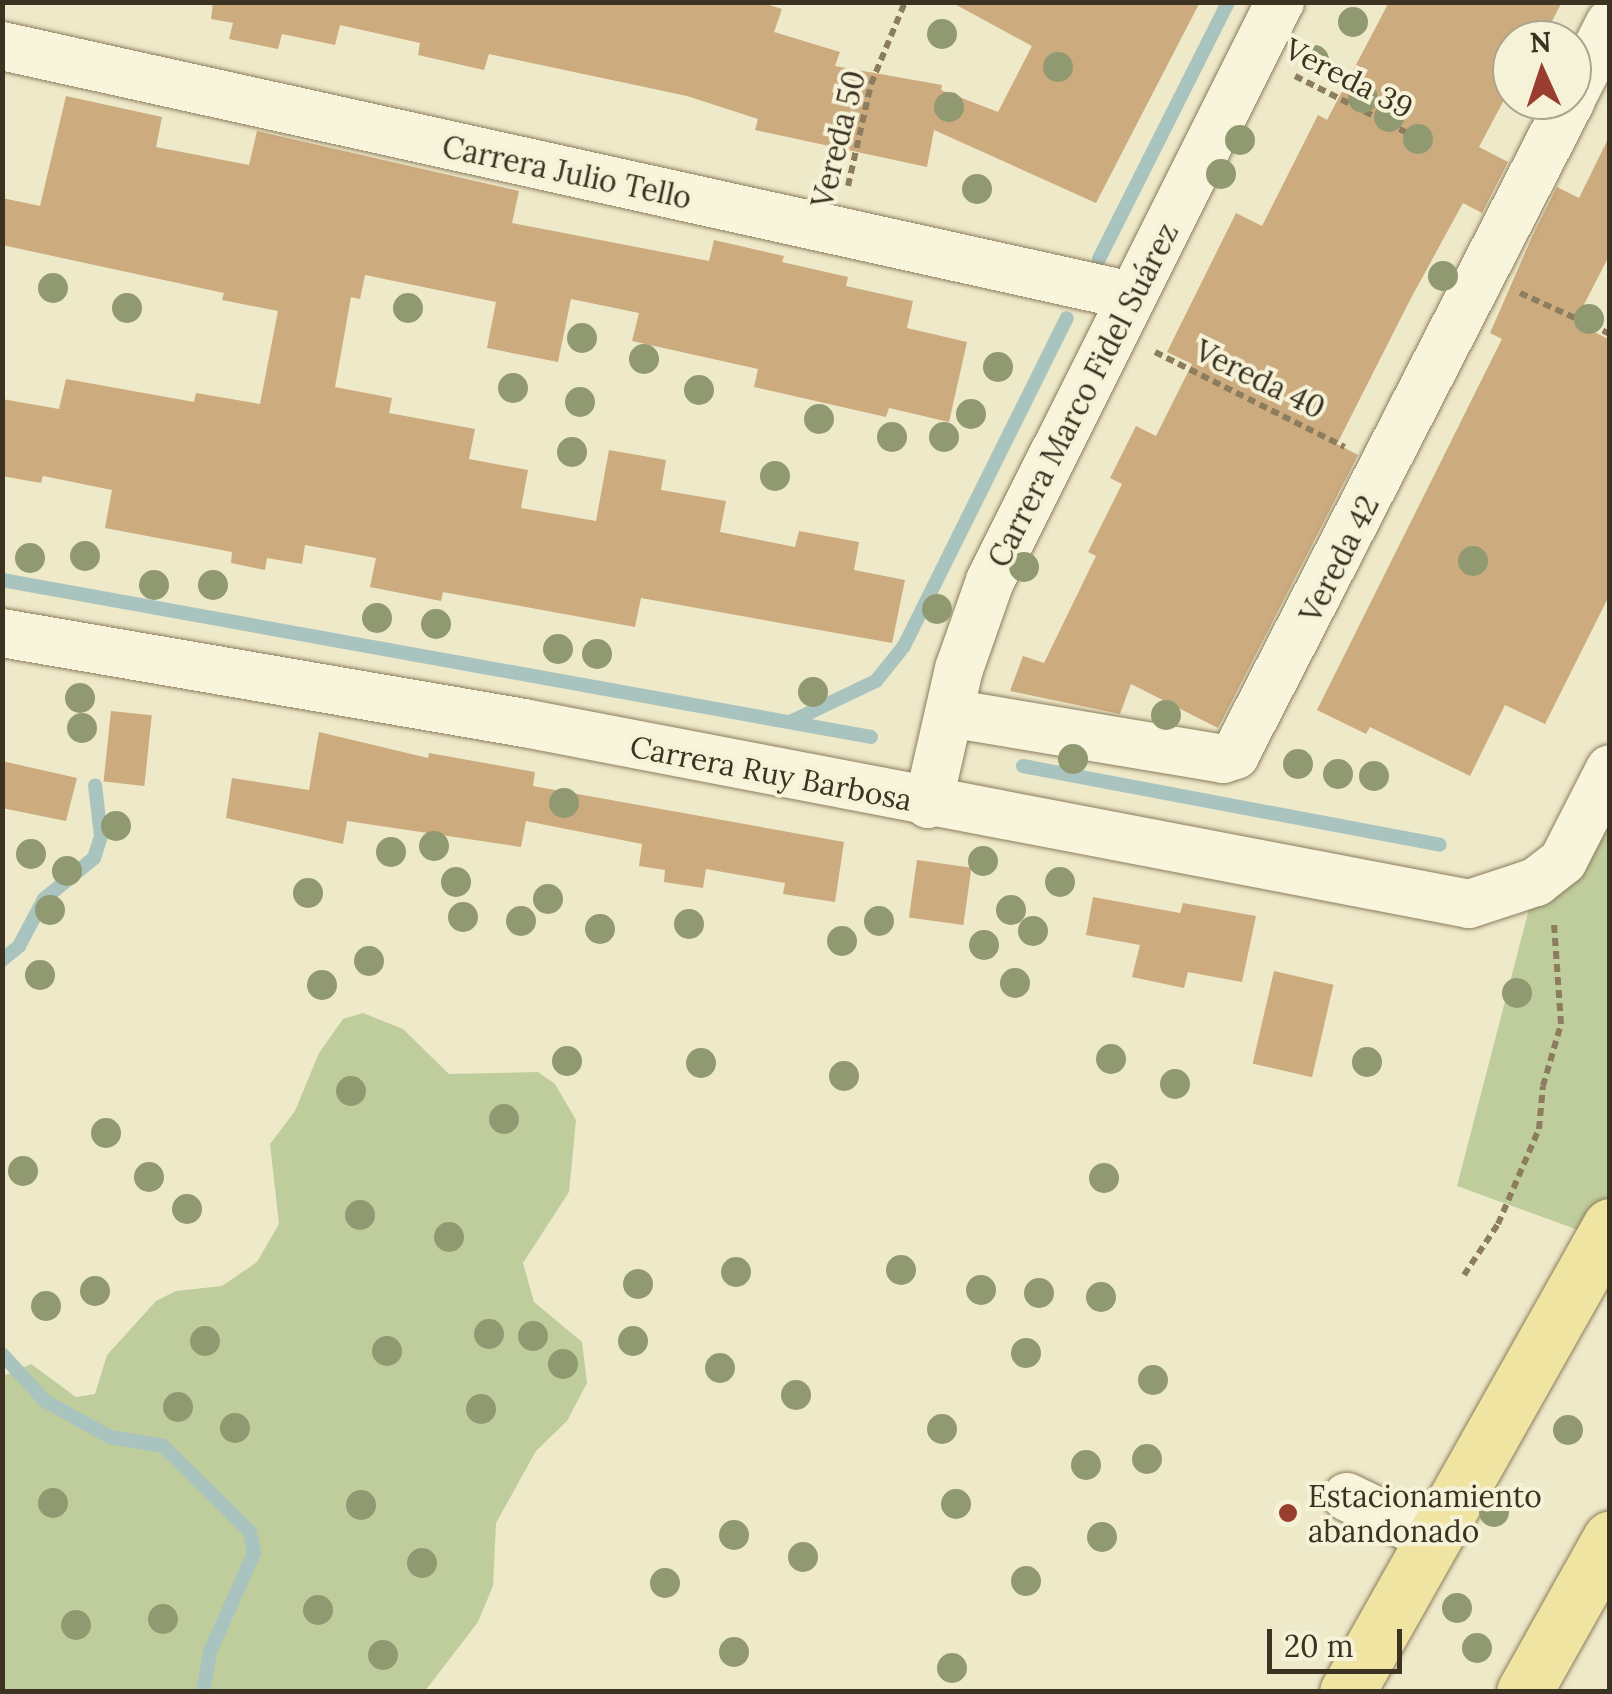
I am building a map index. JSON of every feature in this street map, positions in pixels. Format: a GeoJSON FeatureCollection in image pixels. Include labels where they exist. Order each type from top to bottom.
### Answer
{"type":"FeatureCollection","features":[{"type":"Feature","properties":{"kind":"main road"},"geometry":{"type":"LineString","coordinates":[[1347,1692],[1610,1226]]}},
{"type":"Feature","properties":{"kind":"main road"},"geometry":{"type":"LineString","coordinates":[[1524,1692],[1610,1538]]}},
{"type":"Feature","properties":{"kind":"street","name":"Carrera Marco Fidel Suárez"},"geometry":{"type":"LineString","coordinates":[[928,804],[949,712],[990,581],[1280,2]]}},
{"type":"Feature","properties":{"kind":"street","name":"Vereda 42"},"geometry":{"type":"LineString","coordinates":[[1592,58],[1610,23]]}},
{"type":"Feature","properties":{"kind":"street","name":"Carrera Julio Tello"},"geometry":{"type":"LineString","coordinates":[[2,46],[839,232],[1123,314]]}},
{"type":"Feature","properties":{"kind":"street","name":"Vereda 42"},"geometry":{"type":"LineString","coordinates":[[949,712],[1223,759],[1235,755],[1386,467],[1560,120]]}},
{"type":"Feature","properties":{"kind":"street","name":"Carrera Ruy Barbosa"},"geometry":{"type":"LineString","coordinates":[[2,633],[524,723],[1427,900],[1469,904],[1536,882]]}},
{"type":"Feature","properties":{"kind":"street"},"geometry":{"type":"LineString","coordinates":[[1536,882],[1563,860],[1610,769]]}},
{"type":"Feature","properties":{"kind":"street"},"geometry":{"type":"LineString","coordinates":[[1346,1497],[1434,1539]]}},
{"type":"Feature","properties":{"kind":"path","name":"Vereda 50"},"geometry":{"type":"LineString","coordinates":[[839,232],[870,84],[905,2]]}},
{"type":"Feature","properties":{"kind":"path","name":"Vereda 39"},"geometry":{"type":"LineString","coordinates":[[1254,54],[1423,141]]}},
{"type":"Feature","properties":{"kind":"path"},"geometry":{"type":"LineString","coordinates":[[1483,275],[1610,334]]}},
{"type":"Feature","properties":{"kind":"path","name":"Vereda 40"},"geometry":{"type":"LineString","coordinates":[[1123,314],[1386,467]]}},
{"type":"Feature","properties":{"kind":"path"},"geometry":{"type":"LineString","coordinates":[[1464,1274],[1526,1169],[1562,1024],[1559,938],[1536,882]]}},
{"type":"Feature","properties":{"kind":"green space"},"geometry":{"type":"Polygon","coordinates":[[[1609,769],[1609,1226],[1603,1239],[1457,1186],[1536,882],[1609,769]]]}},
{"type":"Feature","properties":{"kind":"green space"},"geometry":{"type":"Polygon","coordinates":[[[363,1013],[403,1029],[449,1074],[538,1072],[555,1084],[576,1120],[569,1192],[523,1263],[534,1302],[582,1342],[587,1383],[567,1421],[536,1451],[496,1523],[493,1586],[478,1622],[425,1691],[3,1691],[3,1376],[31,1364],[76,1397],[95,1394],[107,1355],[156,1301],[176,1291],[222,1286],[257,1262],[279,1224],[270,1144],[295,1111],[319,1053],[343,1019],[363,1013]]]}},
{"type":"Feature","properties":{"kind":"building"},"geometry":{"type":"Polygon","coordinates":[[[213,2],[760,2],[782,9],[774,32],[840,52],[835,66],[942,85],[941,90],[998,112],[1032,46],[951,2],[1200,2],[1096,203],[934,130],[927,167],[755,130],[758,119],[687,96],[489,54],[484,70],[418,55],[420,43],[340,25],[335,45],[282,34],[278,49],[229,39],[233,23],[211,19],[213,2]]]}},
{"type":"Feature","properties":{"kind":"building"},"geometry":{"type":"Polygon","coordinates":[[[1389,2],[1562,2],[1553,20],[1492,20],[1493,120],[1479,147],[1508,162],[1482,213],[1463,203],[1410,300],[1337,444],[1358,455],[1218,728],[1131,684],[1120,714],[1010,691],[1023,656],[1044,663],[1096,556],[1088,552],[1122,484],[1110,478],[1136,426],[1156,436],[1192,364],[1167,352],[1236,213],[1262,226],[1318,115],[1327,120],[1389,2]]]}},
{"type":"Feature","properties":{"kind":"building"},"geometry":{"type":"Polygon","coordinates":[[[66,96],[162,117],[156,147],[249,165],[257,131],[519,191],[512,223],[709,261],[714,240],[784,256],[782,262],[848,277],[846,286],[913,301],[907,328],[967,342],[949,422],[889,408],[886,417],[754,387],[758,369],[632,341],[639,313],[571,299],[558,362],[487,348],[496,302],[365,275],[360,299],[351,297],[335,387],[392,398],[389,413],[475,429],[469,459],[528,470],[521,508],[596,521],[609,450],[666,460],[661,490],[726,501],[720,532],[795,547],[799,531],[859,542],[854,570],[905,580],[892,643],[641,598],[635,627],[443,592],[441,601],[370,587],[376,558],[305,545],[302,564],[267,558],[265,570],[231,563],[232,552],[105,528],[112,490],[43,476],[41,483],[2,476],[2,399],[59,409],[66,379],[194,402],[196,393],[260,404],[278,311],[222,300],[224,293],[2,245],[2,198],[40,206],[66,96]]]}},
{"type":"Feature","properties":{"kind":"building"},"geometry":{"type":"Polygon","coordinates":[[[1610,135],[1610,254],[1575,322],[1610,340],[1610,594],[1545,724],[1505,705],[1470,776],[1370,727],[1366,734],[1317,710],[1502,339],[1490,333],[1557,187],[1579,198],[1610,135]]]}},
{"type":"Feature","properties":{"kind":"building"},"geometry":{"type":"Polygon","coordinates":[[[111,711],[152,715],[144,786],[104,782],[111,711]]]}},
{"type":"Feature","properties":{"kind":"building"},"geometry":{"type":"Polygon","coordinates":[[[319,732],[428,758],[429,753],[535,772],[533,786],[844,842],[835,902],[783,894],[785,883],[706,869],[703,888],[664,882],[665,870],[639,866],[642,844],[526,821],[521,847],[347,821],[343,844],[226,818],[232,778],[309,790],[319,732]]]}},
{"type":"Feature","properties":{"kind":"building"},"geometry":{"type":"Polygon","coordinates":[[[2,761],[77,778],[66,821],[2,808],[2,761]]]}},
{"type":"Feature","properties":{"kind":"building"},"geometry":{"type":"Polygon","coordinates":[[[917,860],[971,868],[963,925],[909,917],[917,860]]]}},
{"type":"Feature","properties":{"kind":"building"},"geometry":{"type":"Polygon","coordinates":[[[1093,897],[1180,913],[1183,903],[1256,916],[1242,982],[1188,972],[1184,988],[1132,977],[1140,945],[1086,935],[1093,897]]]}},
{"type":"Feature","properties":{"kind":"building"},"geometry":{"type":"Polygon","coordinates":[[[1274,971],[1333,985],[1312,1077],[1253,1064],[1274,971]]]}},
{"type":"Feature","properties":{"kind":"waterway"},"geometry":{"type":"LineString","coordinates":[[1099,259],[1228,2]]}},
{"type":"Feature","properties":{"kind":"waterway"},"geometry":{"type":"LineString","coordinates":[[792,721],[876,681],[904,646],[1067,318]]}},
{"type":"Feature","properties":{"kind":"waterway"},"geometry":{"type":"LineString","coordinates":[[2,580],[871,737]]}},
{"type":"Feature","properties":{"kind":"waterway"},"geometry":{"type":"LineString","coordinates":[[1023,766],[1440,845]]}},
{"type":"Feature","properties":{"kind":"waterway"},"geometry":{"type":"LineString","coordinates":[[2,960],[19,946],[44,899],[94,858],[101,836],[95,785]]}},
{"type":"Feature","properties":{"kind":"waterway"},"geometry":{"type":"LineString","coordinates":[[2,1354],[45,1401],[110,1437],[163,1446],[250,1532],[254,1553],[210,1652],[203,1692]]}},
{"type":"Feature","properties":{"kind":"place","name":"Estacionamiento abandonado"},"geometry":{"type":"Point","coordinates":[1288,1513]}}]}
